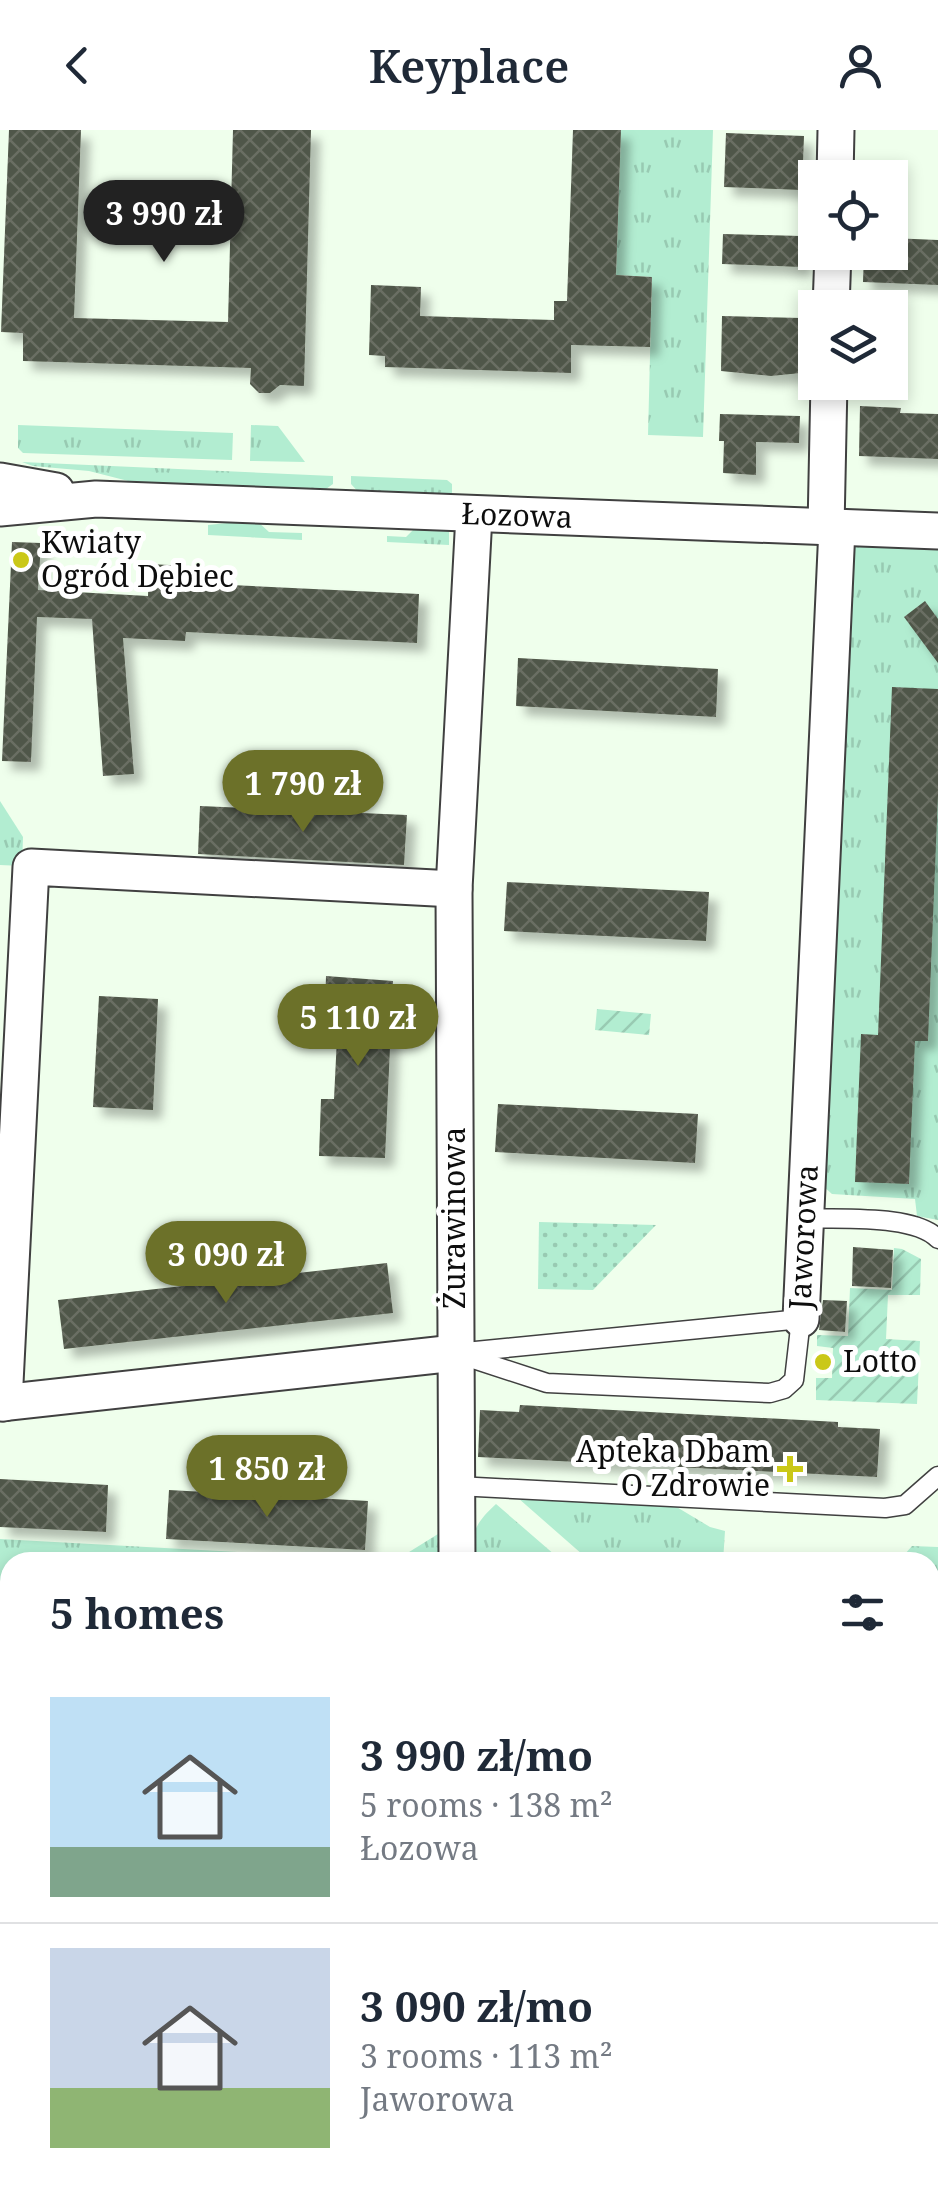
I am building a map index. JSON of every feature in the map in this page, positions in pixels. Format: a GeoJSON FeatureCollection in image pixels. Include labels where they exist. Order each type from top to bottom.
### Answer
{"type":"FeatureCollection","features":[{"type":"Feature","properties":{"kind":"street"},"geometry":{"type":"LineString","coordinates":[[835,160],[836,130]]}},
{"type":"Feature","properties":{"kind":"street","name":"Jaworowa"},"geometry":{"type":"LineString","coordinates":[[801,1319],[831,528],[829,400]]}},
{"type":"Feature","properties":{"kind":"street","name":"Łozowa"},"geometry":{"type":"LineString","coordinates":[[0,481],[96,499]]}},
{"type":"Feature","properties":{"kind":"street","name":"Łozowa"},"geometry":{"type":"LineString","coordinates":[[0,508],[96,499],[938,531]]}},
{"type":"Feature","properties":{"kind":"street","name":"Żurawinowa"},"geometry":{"type":"LineString","coordinates":[[457,1552],[454,889],[474,514]]}},
{"type":"Feature","properties":{"kind":"street"},"geometry":{"type":"LineString","coordinates":[[2,1403],[31,867],[454,889]]}},
{"type":"Feature","properties":{"kind":"street","name":"Jaworowa"},"geometry":{"type":"LineString","coordinates":[[2,1403],[455,1353]]}},
{"type":"Feature","properties":{"kind":"lane"},"geometry":{"type":"LineString","coordinates":[[806,1218],[910,1224],[930,1230],[938,1239]]}},
{"type":"Feature","properties":{"kind":"lane"},"geometry":{"type":"LineString","coordinates":[[455,1353],[801,1319]]}},
{"type":"Feature","properties":{"kind":"lane","name":"Jaworowa"},"geometry":{"type":"LineString","coordinates":[[455,1353],[547,1383],[770,1393],[784,1389],[794,1380],[801,1319]]}},
{"type":"Feature","properties":{"kind":"lane"},"geometry":{"type":"LineString","coordinates":[[456,1486],[886,1508],[905,1504],[938,1476]]}},
{"type":"Feature","properties":{"kind":"green space"},"geometry":{"type":"Polygon","coordinates":[[[621,130],[713,130],[703,437],[648,435],[652,277],[616,275],[621,130]]]}},
{"type":"Feature","properties":{"kind":"green space"},"geometry":{"type":"Polygon","coordinates":[[[18,425],[233,433],[232,460],[23,453],[18,448],[18,425]]]}},
{"type":"Feature","properties":{"kind":"green space"},"geometry":{"type":"Polygon","coordinates":[[[251,425],[278,426],[305,462],[250,461],[251,425]]]}},
{"type":"Feature","properties":{"kind":"green space"},"geometry":{"type":"Polygon","coordinates":[[[22,462],[333,476],[333,484],[319,494],[140,484],[89,471],[22,462]]]}},
{"type":"Feature","properties":{"kind":"green space"},"geometry":{"type":"Polygon","coordinates":[[[351,476],[447,480],[452,484],[452,494],[447,499],[362,496],[351,484],[351,476]]]}},
{"type":"Feature","properties":{"kind":"green space"},"geometry":{"type":"Polygon","coordinates":[[[256,520],[269,532],[302,533],[302,540],[208,535],[208,525],[256,520]]]}},
{"type":"Feature","properties":{"kind":"green space"},"geometry":{"type":"Polygon","coordinates":[[[415,528],[449,528],[449,545],[387,542],[387,536],[406,537],[415,528]]]}},
{"type":"Feature","properties":{"kind":"green space"},"geometry":{"type":"Polygon","coordinates":[[[853,540],[938,543],[938,1220],[917,1216],[915,1199],[832,1194],[824,1187],[853,540]]]}},
{"type":"Feature","properties":{"kind":"green space"},"geometry":{"type":"Polygon","coordinates":[[[0,801],[23,837],[22,866],[0,865],[0,801]]]}},
{"type":"Feature","properties":{"kind":"green space"},"geometry":{"type":"Polygon","coordinates":[[[597,1009],[651,1014],[649,1035],[595,1030],[597,1009]]]}},
{"type":"Feature","properties":{"kind":"green space"},"geometry":{"type":"Polygon","coordinates":[[[539,1222],[656,1225],[593,1290],[538,1289],[539,1222]]]}},
{"type":"Feature","properties":{"kind":"green space"},"geometry":{"type":"Polygon","coordinates":[[[894,1248],[921,1259],[920,1295],[888,1295],[886,1339],[920,1341],[917,1404],[816,1400],[816,1378],[832,1378],[833,1348],[817,1346],[817,1335],[848,1336],[850,1288],[892,1290],[894,1248]]]}},
{"type":"Feature","properties":{"kind":"green space"},"geometry":{"type":"Polygon","coordinates":[[[518,1498],[675,1506],[710,1527],[725,1531],[724,1552],[580,1552],[518,1498]]]}},
{"type":"Feature","properties":{"kind":"green space"},"geometry":{"type":"Polygon","coordinates":[[[496,1504],[551,1552],[470,1552],[475,1530],[496,1504]]]}},
{"type":"Feature","properties":{"kind":"green space"},"geometry":{"type":"Polygon","coordinates":[[[438,1534],[438,1552],[409,1552],[438,1534]]]}},
{"type":"Feature","properties":{"kind":"green space"},"geometry":{"type":"Polygon","coordinates":[[[0,1539],[238,1552],[0,1552],[0,1539]]]}},
{"type":"Feature","properties":{"kind":"green space"},"geometry":{"type":"Polygon","coordinates":[[[912,1546],[938,1547],[938,1552],[907,1552],[912,1546]]]}},
{"type":"Feature","properties":{"kind":"building"},"geometry":{"type":"Polygon","coordinates":[[[9,130],[81,130],[74,318],[228,322],[233,130],[311,130],[304,386],[280,385],[270,393],[259,393],[250,384],[251,368],[23,361],[23,333],[1,332],[9,130]]]}},
{"type":"Feature","properties":{"kind":"building"},"geometry":{"type":"Polygon","coordinates":[[[573,130],[621,130],[616,275],[652,277],[650,347],[571,345],[571,373],[385,367],[385,356],[369,355],[371,285],[421,287],[420,316],[554,320],[554,301],[567,301],[573,130]]]}},
{"type":"Feature","properties":{"kind":"building"},"geometry":{"type":"Polygon","coordinates":[[[726,133],[804,136],[803,160],[798,160],[798,190],[724,187],[726,133]]]}},
{"type":"Feature","properties":{"kind":"building"},"geometry":{"type":"Polygon","coordinates":[[[723,234],[798,236],[798,267],[722,264],[723,234]]]}},
{"type":"Feature","properties":{"kind":"building"},"geometry":{"type":"Polygon","coordinates":[[[908,239],[938,240],[938,285],[863,282],[863,270],[908,270],[908,239]]]}},
{"type":"Feature","properties":{"kind":"building"},"geometry":{"type":"Polygon","coordinates":[[[722,316],[798,318],[798,373],[771,376],[721,371],[722,316]]]}},
{"type":"Feature","properties":{"kind":"building"},"geometry":{"type":"Polygon","coordinates":[[[860,406],[938,414],[938,459],[859,456],[860,406]]]}},
{"type":"Feature","properties":{"kind":"building"},"geometry":{"type":"Polygon","coordinates":[[[720,414],[800,416],[799,443],[756,442],[756,475],[723,473],[720,414]]]}},
{"type":"Feature","properties":{"kind":"building"},"geometry":{"type":"Polygon","coordinates":[[[12,542],[41,543],[38,590],[148,596],[149,564],[189,566],[188,583],[419,594],[417,643],[186,632],[185,641],[123,638],[134,774],[103,776],[92,619],[37,617],[31,762],[2,761],[12,542]]]}},
{"type":"Feature","properties":{"kind":"building"},"geometry":{"type":"Polygon","coordinates":[[[925,601],[938,619],[938,663],[904,617],[925,601]]]}},
{"type":"Feature","properties":{"kind":"building"},"geometry":{"type":"Polygon","coordinates":[[[518,658],[718,669],[716,717],[516,706],[518,658]]]}},
{"type":"Feature","properties":{"kind":"building"},"geometry":{"type":"Polygon","coordinates":[[[892,687],[938,689],[938,795],[928,1041],[915,1041],[909,1184],[855,1182],[861,1034],[878,1035],[892,687]]]}},
{"type":"Feature","properties":{"kind":"building"},"geometry":{"type":"Polygon","coordinates":[[[200,806],[407,815],[404,865],[198,854],[200,806]]]}},
{"type":"Feature","properties":{"kind":"building"},"geometry":{"type":"Polygon","coordinates":[[[507,882],[709,892],[706,941],[504,931],[507,882]]]}},
{"type":"Feature","properties":{"kind":"building"},"geometry":{"type":"Polygon","coordinates":[[[326,976],[393,981],[385,1158],[319,1156],[321,1099],[334,1099],[338,1017],[331,1016],[331,1009],[325,1009],[326,976]]]}},
{"type":"Feature","properties":{"kind":"building"},"geometry":{"type":"Polygon","coordinates":[[[99,996],[158,999],[153,1110],[93,1107],[99,996]]]}},
{"type":"Feature","properties":{"kind":"building"},"geometry":{"type":"Polygon","coordinates":[[[498,1104],[698,1114],[695,1163],[495,1152],[498,1104]]]}},
{"type":"Feature","properties":{"kind":"building"},"geometry":{"type":"Polygon","coordinates":[[[853,1247],[893,1250],[891,1288],[852,1286],[853,1247]]]}},
{"type":"Feature","properties":{"kind":"building"},"geometry":{"type":"Polygon","coordinates":[[[387,1263],[393,1313],[64,1349],[58,1300],[387,1263]]]}},
{"type":"Feature","properties":{"kind":"building"},"geometry":{"type":"Polygon","coordinates":[[[823,1300],[847,1301],[845,1332],[819,1330],[823,1300]]]}},
{"type":"Feature","properties":{"kind":"building"},"geometry":{"type":"Polygon","coordinates":[[[520,1405],[838,1422],[838,1427],[880,1429],[877,1477],[478,1457],[480,1410],[519,1412],[520,1405]]]}},
{"type":"Feature","properties":{"kind":"building"},"geometry":{"type":"Polygon","coordinates":[[[0,1479],[108,1485],[106,1532],[0,1527],[0,1479]]]}},
{"type":"Feature","properties":{"kind":"building"},"geometry":{"type":"Polygon","coordinates":[[[169,1490],[368,1501],[365,1550],[166,1539],[169,1490]]]}},
{"type":"Feature","properties":{"kind":"place","name":"Kwiaty Ogród Dębiec"},"geometry":{"type":"Point","coordinates":[21,560]}},
{"type":"Feature","properties":{"kind":"place","name":"Lotto"},"geometry":{"type":"Point","coordinates":[823,1362]}},
{"type":"Feature","properties":{"kind":"place","name":"Apteka Dbam O Zdrowie"},"geometry":{"type":"Point","coordinates":[790,1469]}}]}
